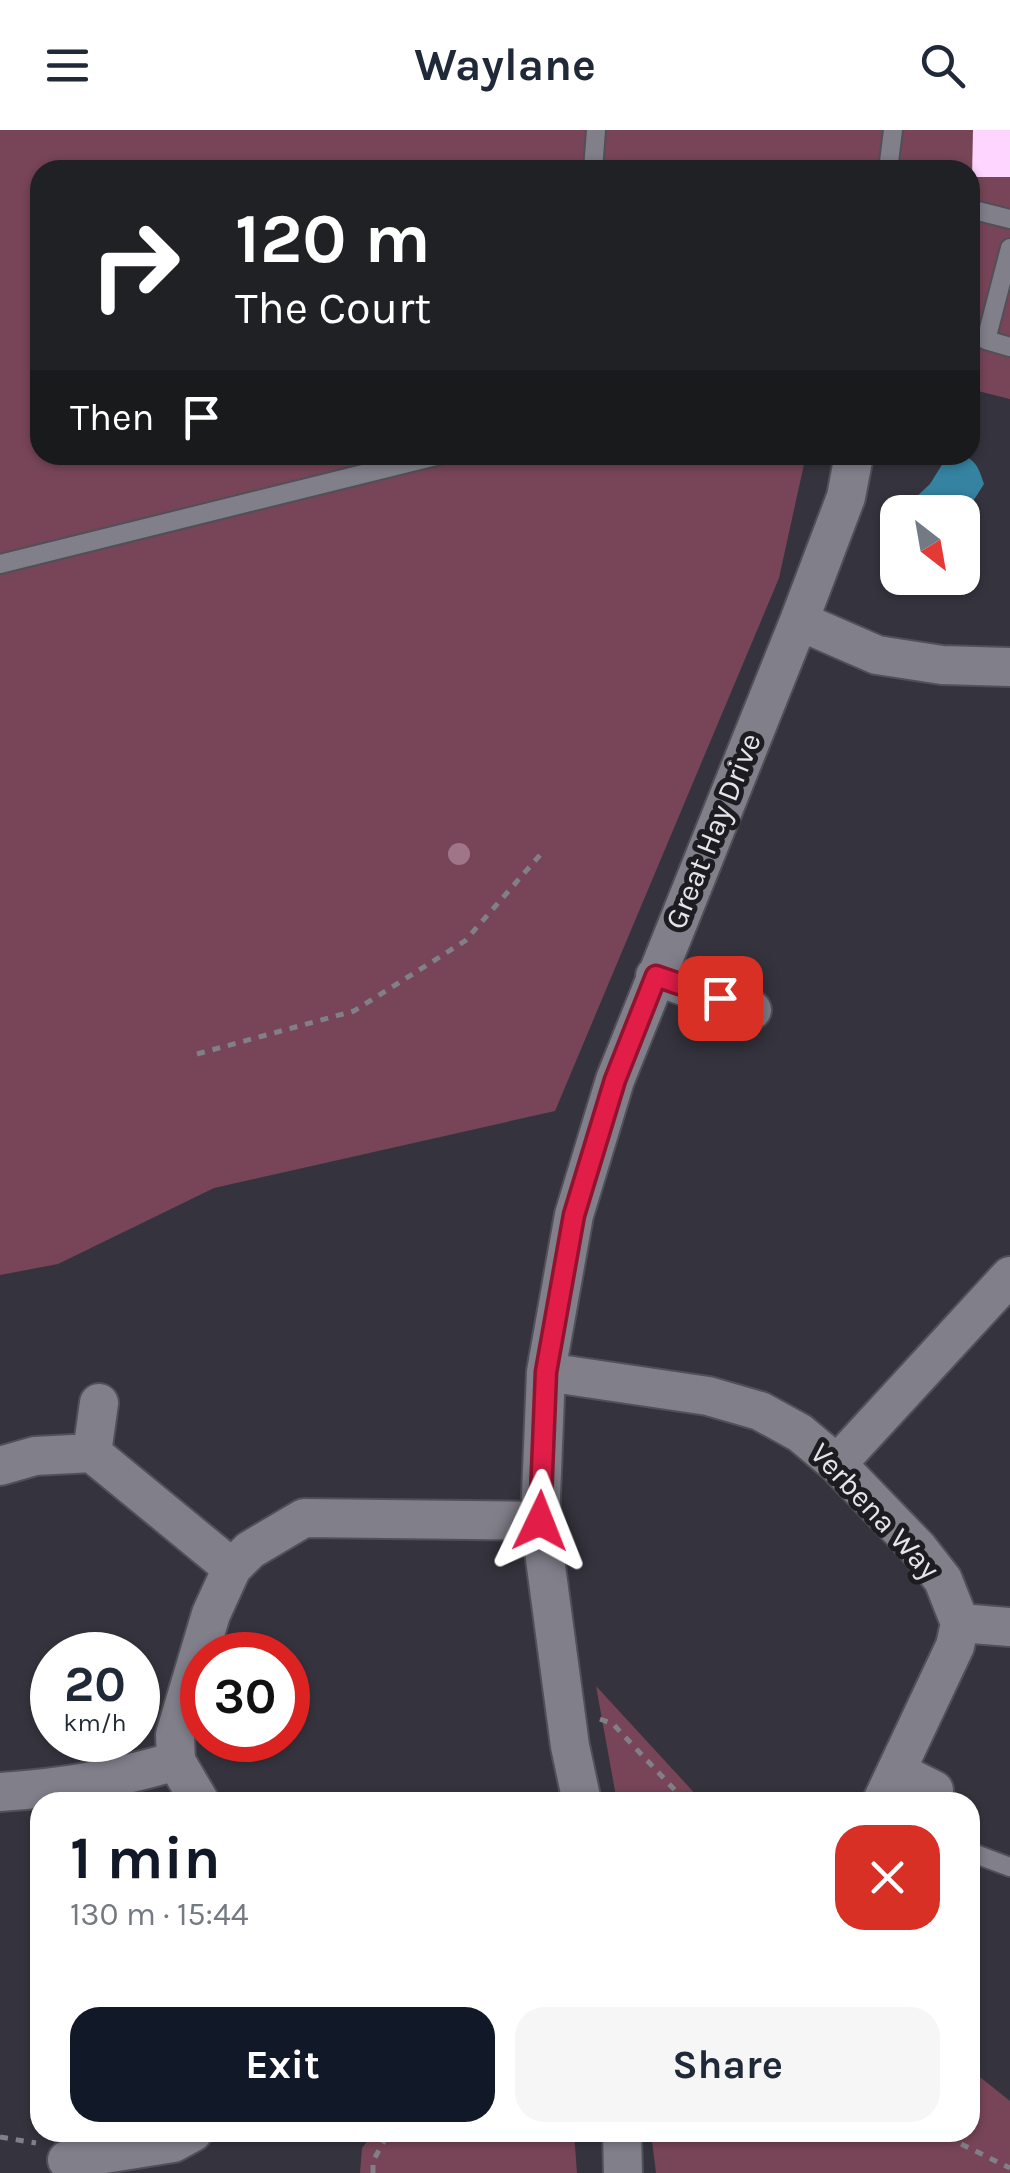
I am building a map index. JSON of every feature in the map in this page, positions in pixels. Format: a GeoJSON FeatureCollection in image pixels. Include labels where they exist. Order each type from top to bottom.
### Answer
{"type":"FeatureCollection","features":[{"type":"Feature","properties":{"kind":"street","name":"Great Hay Drive"},"geometry":{"type":"LineString","coordinates":[[580,1792],[540,1521],[546,1372],[574,1215],[615,1080],[799,621],[846,497],[852,465]]}},
{"type":"Feature","properties":{"kind":"street"},"geometry":{"type":"LineString","coordinates":[[799,621],[877,655],[942,665],[1010,667]]}},
{"type":"Feature","properties":{"kind":"street"},"geometry":{"type":"LineString","coordinates":[[656,976],[752,1010]]}},
{"type":"Feature","properties":{"kind":"street"},"geometry":{"type":"LineString","coordinates":[[837,1464],[1010,1276]]}},
{"type":"Feature","properties":{"kind":"street","name":"Verbena Way"},"geometry":{"type":"LineString","coordinates":[[546,1372],[708,1396],[760,1411],[800,1433],[837,1464],[918,1548],[943,1580],[960,1624]]}},
{"type":"Feature","properties":{"kind":"street"},"geometry":{"type":"LineString","coordinates":[[92,1453],[99,1403]]}},
{"type":"Feature","properties":{"kind":"street"},"geometry":{"type":"LineString","coordinates":[[0,1466],[35,1456],[92,1453],[232,1568]]}},
{"type":"Feature","properties":{"kind":"street"},"geometry":{"type":"LineString","coordinates":[[194,1792],[176,1761],[175,1735],[211,1614],[232,1568],[250,1550],[304,1518],[540,1521]]}},
{"type":"Feature","properties":{"kind":"street"},"geometry":{"type":"LineString","coordinates":[[912,1789],[960,1624],[1010,1627]]}},
{"type":"Feature","properties":{"kind":"street"},"geometry":{"type":"LineString","coordinates":[[0,1792],[109,1780],[176,1761]]}},
{"type":"Feature","properties":{"kind":"street"},"geometry":{"type":"LineString","coordinates":[[67,2160],[175,2142]]}},
{"type":"Feature","properties":{"kind":"street"},"geometry":{"type":"LineString","coordinates":[[622,2142],[624,2173]]}},
{"type":"Feature","properties":{"kind":"lane"},"geometry":{"type":"LineString","coordinates":[[594,160],[596,130]]}},
{"type":"Feature","properties":{"kind":"lane"},"geometry":{"type":"LineString","coordinates":[[889,160],[893,130]]}},
{"type":"Feature","properties":{"kind":"lane"},"geometry":{"type":"LineString","coordinates":[[980,211],[1010,218]]}},
{"type":"Feature","properties":{"kind":"lane"},"geometry":{"type":"LineString","coordinates":[[1010,248],[986,340],[1010,347]]}},
{"type":"Feature","properties":{"kind":"lane"},"geometry":{"type":"LineString","coordinates":[[0,564],[400,465]]}},
{"type":"Feature","properties":{"kind":"lane"},"geometry":{"type":"LineString","coordinates":[[980,1856],[1010,1867]]}},
{"type":"Feature","properties":{"kind":"path"},"geometry":{"type":"LineString","coordinates":[[197,1054],[354,1010],[465,940],[540,855]]}},
{"type":"Feature","properties":{"kind":"path"},"geometry":{"type":"LineString","coordinates":[[565,1706],[613,1724],[677,1792]]}},
{"type":"Feature","properties":{"kind":"path"},"geometry":{"type":"LineString","coordinates":[[373,2173],[373,2161],[383,2142]]}},
{"type":"Feature","properties":{"kind":"path"},"geometry":{"type":"LineString","coordinates":[[958,2142],[1010,2168]]}},
{"type":"Feature","properties":{"kind":"shaded area"},"geometry":{"type":"Polygon","coordinates":[[[0,130],[1010,130],[1010,399],[980,392],[980,160],[30,160],[30,465],[804,465],[779,578],[555,1111],[214,1188],[58,1264],[0,1275],[0,130]]]}},
{"type":"Feature","properties":{"kind":"shaded area"},"geometry":{"type":"Polygon","coordinates":[[[596,1686],[694,1792],[615,1792],[596,1686]]]}},
{"type":"Feature","properties":{"kind":"shaded area"},"geometry":{"type":"Polygon","coordinates":[[[980,2077],[1010,2101],[1010,2173],[656,2173],[652,2142],[980,2142],[980,2077]]]}},
{"type":"Feature","properties":{"kind":"shaded area"},"geometry":{"type":"Polygon","coordinates":[[[366,2142],[575,2142],[577,2173],[360,2173],[362,2148],[366,2142]]]}},
{"type":"Feature","properties":{"kind":"water"},"geometry":{"type":"Polygon","coordinates":[[[942,465],[975,465],[984,484],[977,495],[918,495],[942,465]]]}},
{"type":"Feature","properties":{"kind":"building"},"geometry":{"type":"Polygon","coordinates":[[[973,130],[1010,130],[1010,177],[980,177],[980,160],[972,160],[973,130]]]}},
{"type":"Feature","properties":{"kind":"route"},"geometry":{"type":"LineString","coordinates":[[540,1521],[546,1372],[574,1215],[615,1080],[656,976],[720,998]]}}]}
